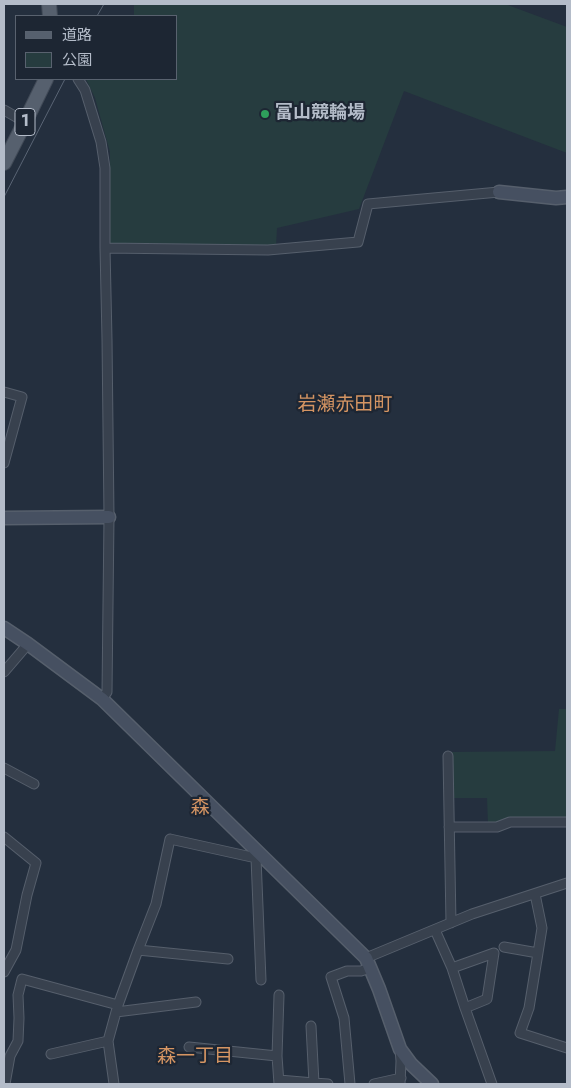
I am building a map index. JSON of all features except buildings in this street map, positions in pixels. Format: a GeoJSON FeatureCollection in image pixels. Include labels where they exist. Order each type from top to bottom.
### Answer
{"type":"FeatureCollection","features":[{"type":"Feature","properties":{"kind":"main road","name":"1"},"geometry":{"type":"LineString","coordinates":[[4,164],[46,80]]}},
{"type":"Feature","properties":{"kind":"street"},"geometry":{"type":"LineString","coordinates":[[79,80],[85,90],[101,142],[105,168],[109,517],[107,692],[102,699]]}},
{"type":"Feature","properties":{"kind":"street"},"geometry":{"type":"LineString","coordinates":[[4,110],[25,122]]}},
{"type":"Feature","properties":{"kind":"street"},"geometry":{"type":"LineString","coordinates":[[105,248],[268,250],[358,242],[368,204],[499,192],[556,198],[567,197]]}},
{"type":"Feature","properties":{"kind":"street"},"geometry":{"type":"LineString","coordinates":[[4,392],[22,397],[4,463]]}},
{"type":"Feature","properties":{"kind":"street"},"geometry":{"type":"LineString","coordinates":[[4,518],[109,517]]}},
{"type":"Feature","properties":{"kind":"street"},"geometry":{"type":"LineString","coordinates":[[4,628],[102,699],[258,856],[368,963],[380,988],[400,1049],[401,1061],[400,1081],[374,1084]]}},
{"type":"Feature","properties":{"kind":"street"},"geometry":{"type":"LineString","coordinates":[[4,672],[28,644]]}},
{"type":"Feature","properties":{"kind":"street"},"geometry":{"type":"LineString","coordinates":[[448,756],[451,923]]}},
{"type":"Feature","properties":{"kind":"street"},"geometry":{"type":"LineString","coordinates":[[4,768],[34,784]]}},
{"type":"Feature","properties":{"kind":"street"},"geometry":{"type":"LineString","coordinates":[[449,827],[498,826],[510,822],[567,822]]}},
{"type":"Feature","properties":{"kind":"street"},"geometry":{"type":"LineString","coordinates":[[4,837],[36,863],[27,895],[16,950],[4,972]]}},
{"type":"Feature","properties":{"kind":"street"},"geometry":{"type":"LineString","coordinates":[[114,1084],[108,1041],[117,1009],[156,904],[170,839],[258,856]]}},
{"type":"Feature","properties":{"kind":"street"},"geometry":{"type":"LineString","coordinates":[[258,856],[261,980]]}},
{"type":"Feature","properties":{"kind":"street"},"geometry":{"type":"LineString","coordinates":[[350,1084],[344,1018],[331,977],[347,971],[361,971],[368,963],[472,914],[567,883]]}},
{"type":"Feature","properties":{"kind":"street"},"geometry":{"type":"LineString","coordinates":[[535,894],[542,928],[529,1008],[520,1033],[567,1048]]}},
{"type":"Feature","properties":{"kind":"street"},"geometry":{"type":"LineString","coordinates":[[435,930],[452,968],[492,1084]]}},
{"type":"Feature","properties":{"kind":"street"},"geometry":{"type":"LineString","coordinates":[[504,947],[538,953]]}},
{"type":"Feature","properties":{"kind":"street"},"geometry":{"type":"LineString","coordinates":[[138,950],[228,959]]}},
{"type":"Feature","properties":{"kind":"street"},"geometry":{"type":"LineString","coordinates":[[452,968],[494,953],[487,999],[466,1008]]}},
{"type":"Feature","properties":{"kind":"street"},"geometry":{"type":"LineString","coordinates":[[5,1084],[10,1056],[18,1041],[18,995],[22,979],[117,1009],[196,1002]]}},
{"type":"Feature","properties":{"kind":"street"},"geometry":{"type":"LineString","coordinates":[[279,995],[277,1056],[279,1082],[328,1084]]}},
{"type":"Feature","properties":{"kind":"street"},"geometry":{"type":"LineString","coordinates":[[311,1026],[314,1084]]}},
{"type":"Feature","properties":{"kind":"street"},"geometry":{"type":"LineString","coordinates":[[51,1054],[108,1041]]}},
{"type":"Feature","properties":{"kind":"street"},"geometry":{"type":"LineString","coordinates":[[189,1047],[277,1056]]}},
{"type":"Feature","properties":{"kind":"street"},"geometry":{"type":"LineString","coordinates":[[400,1049],[411,1064],[432,1084]]}},
{"type":"Feature","properties":{"kind":"green space","name":"富山競輪場"},"geometry":{"type":"Polygon","coordinates":[[[134,4],[505,4],[567,27],[567,153],[404,91],[359,209],[277,228],[276,246],[110,243],[110,152],[95,98],[86,80],[178,80],[178,15],[134,15],[134,4]]]}},
{"type":"Feature","properties":{"kind":"green space"},"geometry":{"type":"Polygon","coordinates":[[[559,709],[567,709],[567,820],[488,824],[487,798],[451,798],[451,752],[555,751],[559,709]]]}},
{"type":"Feature","properties":{"kind":"tram line"},"geometry":{"type":"LineString","coordinates":[[98,15],[104,4]]}},
{"type":"Feature","properties":{"kind":"tram line"},"geometry":{"type":"LineString","coordinates":[[4,197],[64,80]]}},
{"type":"Feature","properties":{"kind":"place","name":"富山競輪場"},"geometry":{"type":"Point","coordinates":[265,114]}},
{"type":"Feature","properties":{"kind":"district","name":"岩瀬赤田町"},"geometry":{"type":"Point","coordinates":[345,405]}},
{"type":"Feature","properties":{"kind":"district","name":"森"},"geometry":{"type":"Point","coordinates":[200,808]}},
{"type":"Feature","properties":{"kind":"district","name":"森一丁目"},"geometry":{"type":"Point","coordinates":[195,1057]}}]}
